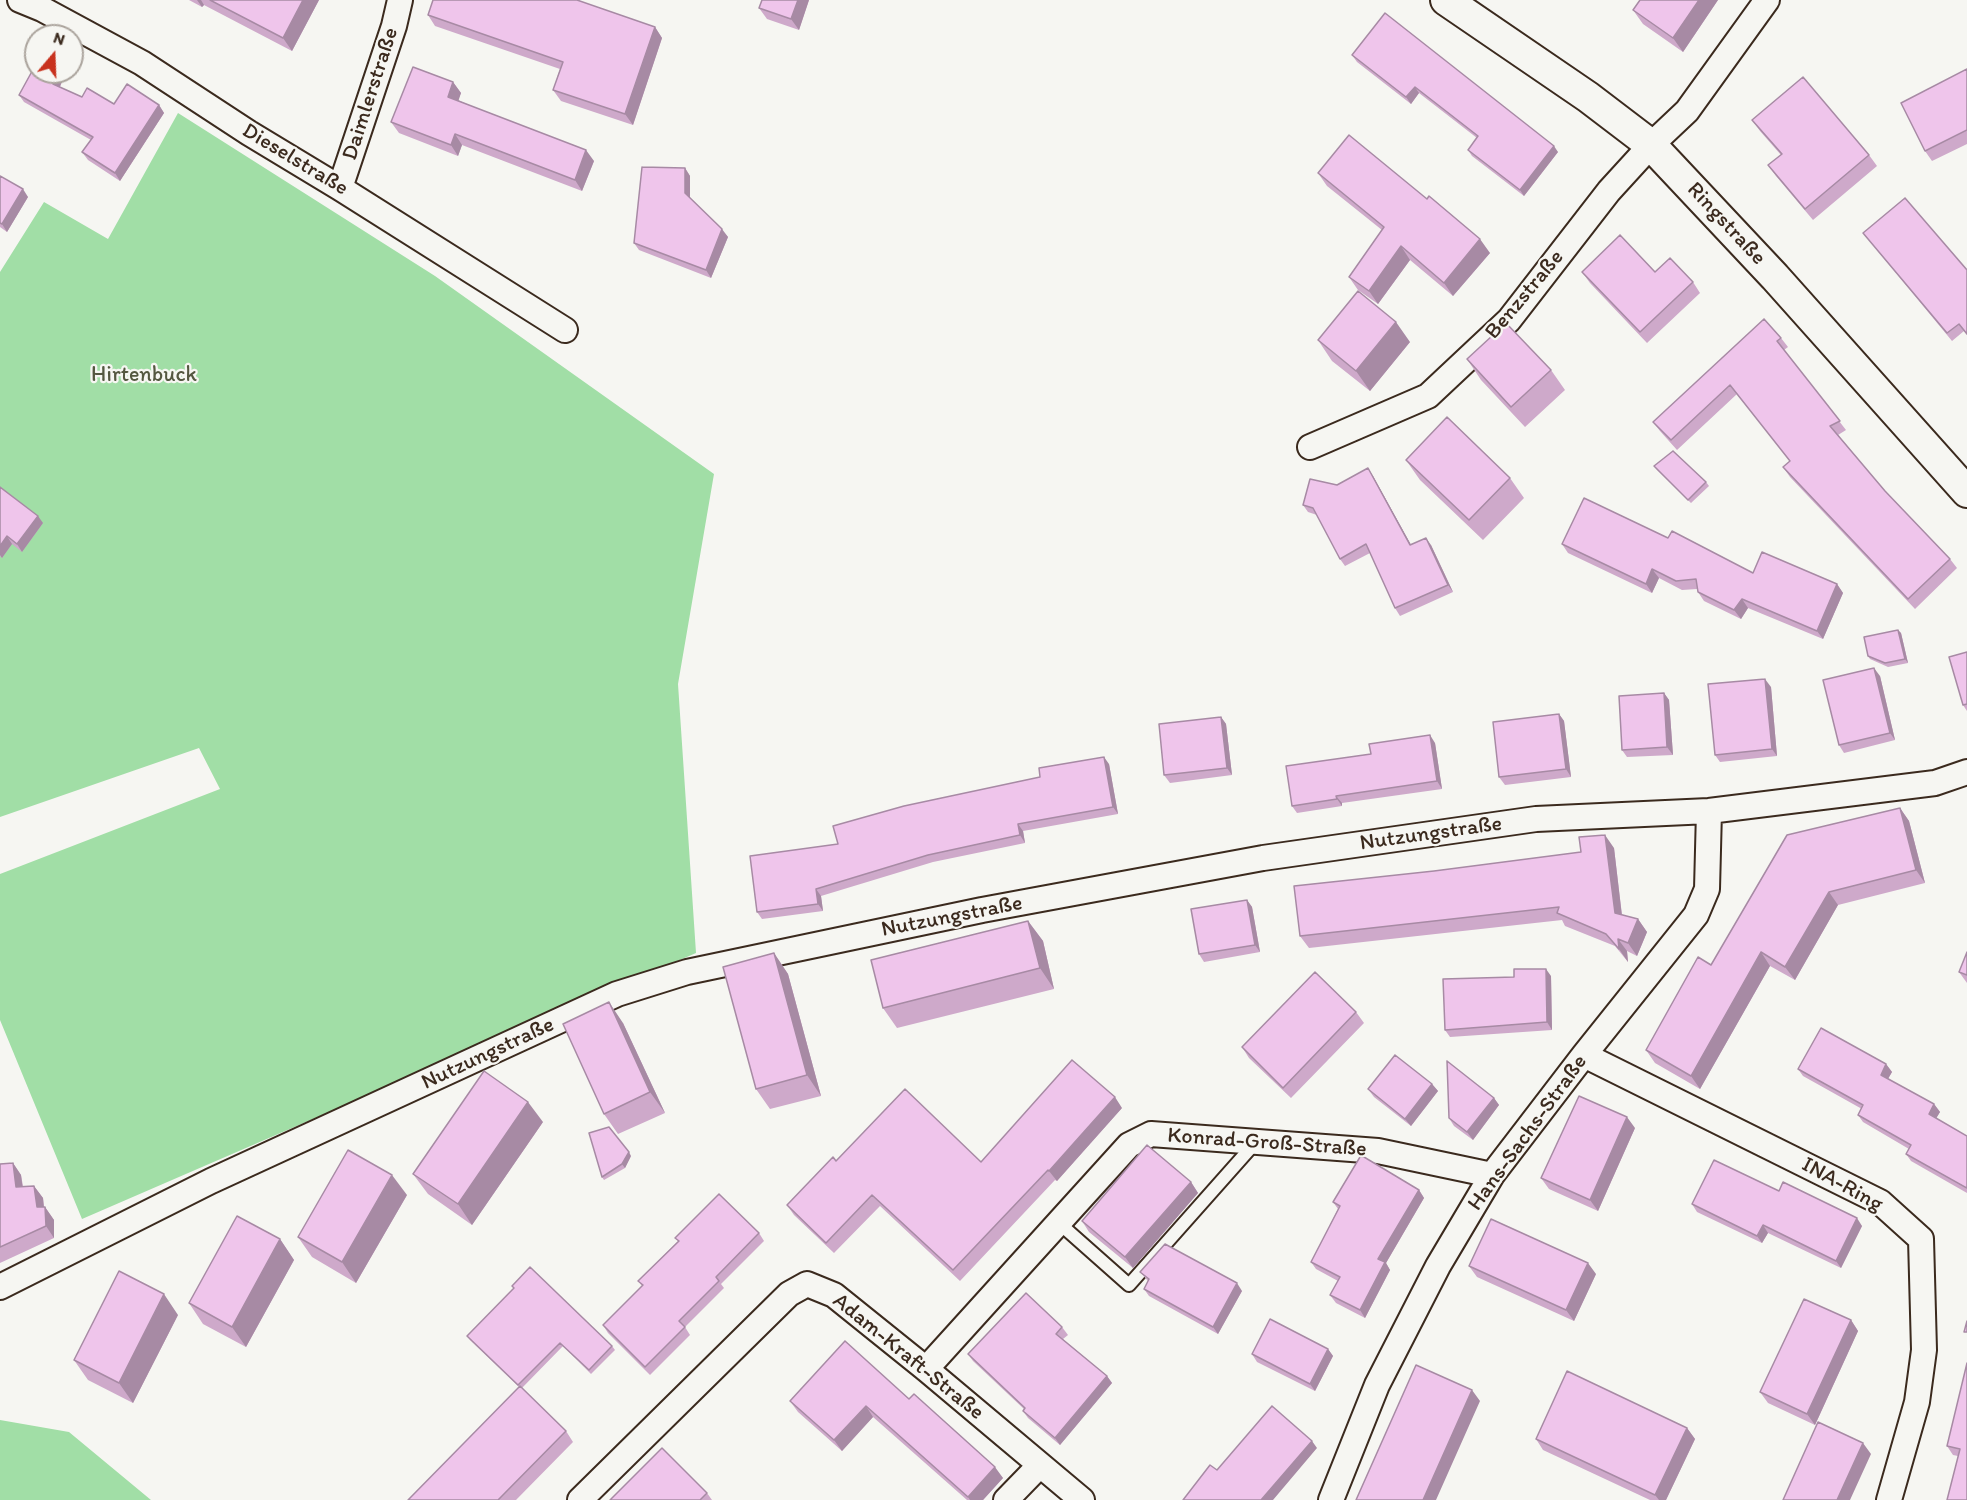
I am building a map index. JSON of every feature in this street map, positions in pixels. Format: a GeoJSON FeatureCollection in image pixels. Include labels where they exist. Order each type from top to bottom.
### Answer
{"type":"FeatureCollection","features":[{"type":"Feature","properties":{"kind":"street","name":"Dieselstraße"},"geometry":{"type":"LineString","coordinates":[[20,0],[42,9],[142,63],[249,133],[565,330]]}},
{"type":"Feature","properties":{"kind":"street","name":"Daimlerstraße"},"geometry":{"type":"LineString","coordinates":[[340,188],[394,26],[400,0]]}},
{"type":"Feature","properties":{"kind":"street","name":"Ringstraße"},"geometry":{"type":"LineString","coordinates":[[1446,0],[1588,97],[1652,145],[1775,277],[1967,492]]}},
{"type":"Feature","properties":{"kind":"street","name":"Benzstraße"},"geometry":{"type":"LineString","coordinates":[[1310,447],[1428,396],[1509,320],[1610,191],[1687,111],[1767,0]]}},
{"type":"Feature","properties":{"kind":"street","name":"Nutzungstraße"},"geometry":{"type":"LineString","coordinates":[[0,1287],[211,1181],[617,994],[687,972],[982,910],[1263,858],[1536,819],[1709,811],[1935,783],[1967,772]]}},
{"type":"Feature","properties":{"kind":"street","name":"Hans-Sachs-Straße"},"geometry":{"type":"LineString","coordinates":[[1331,1500],[1377,1384],[1438,1266],[1492,1175],[1696,915],[1707,889],[1709,811]]}},
{"type":"Feature","properties":{"kind":"street","name":"INA-Ring"},"geometry":{"type":"LineString","coordinates":[[1584,1055],[1880,1202],[1921,1239],[1924,1350],[1917,1402],[1889,1500]]}},
{"type":"Feature","properties":{"kind":"street","name":"Konrad-Groß-Straße"},"geometry":{"type":"LineString","coordinates":[[926,1369],[1129,1145],[1151,1134],[1378,1151],[1492,1175]]}},
{"type":"Feature","properties":{"kind":"street","name":"Adam-Kraft-Straße"},"geometry":{"type":"LineString","coordinates":[[580,1500],[789,1294],[807,1284],[834,1295],[1082,1500]]}},
{"type":"Feature","properties":{"kind":"street"},"geometry":{"type":"LineString","coordinates":[[1006,1500],[1040,1465]]}},
{"type":"Feature","properties":{"kind":"lane"},"geometry":{"type":"LineString","coordinates":[[1059,1222],[1128,1285],[1256,1142]]}},
{"type":"Feature","properties":{"kind":"green space","name":"Hirtenbuck"},"geometry":{"type":"Polygon","coordinates":[[[178,113],[435,276],[714,474],[678,684],[696,953],[82,1219],[0,1020],[0,874],[220,789],[199,748],[0,817],[0,272],[44,202],[108,239],[178,113]]]}},
{"type":"Feature","properties":{"kind":"green space"},"geometry":{"type":"Polygon","coordinates":[[[0,1420],[69,1432],[151,1500],[0,1500],[0,1420]]]}},
{"type":"Feature","properties":{"kind":"building"},"geometry":{"type":"Polygon","coordinates":[[[210,0],[303,0],[283,38],[210,0]]]}},
{"type":"Feature","properties":{"kind":"building"},"geometry":{"type":"Polygon","coordinates":[[[433,0],[577,0],[655,27],[625,114],[553,90],[563,62],[428,15],[433,0]]]}},
{"type":"Feature","properties":{"kind":"building"},"geometry":{"type":"Polygon","coordinates":[[[762,0],[798,0],[791,19],[759,8],[762,0]]]}},
{"type":"Feature","properties":{"kind":"building"},"geometry":{"type":"Polygon","coordinates":[[[1640,0],[1699,0],[1673,38],[1633,10],[1640,0]]]}},
{"type":"Feature","properties":{"kind":"building"},"geometry":{"type":"Polygon","coordinates":[[[1385,13],[1554,146],[1520,190],[1468,150],[1478,136],[1415,87],[1406,97],[1352,55],[1385,13]]]}},
{"type":"Feature","properties":{"kind":"building"},"geometry":{"type":"Polygon","coordinates":[[[413,67],[453,82],[448,97],[586,150],[575,180],[455,134],[451,145],[391,122],[413,67]]]}},
{"type":"Feature","properties":{"kind":"building"},"geometry":{"type":"Polygon","coordinates":[[[1967,69],[1967,130],[1925,151],[1901,103],[1967,69]]]}},
{"type":"Feature","properties":{"kind":"building"},"geometry":{"type":"Polygon","coordinates":[[[1803,77],[1869,155],[1805,209],[1768,165],[1782,154],[1752,120],[1803,77]]]}},
{"type":"Feature","properties":{"kind":"building"},"geometry":{"type":"Polygon","coordinates":[[[25,84],[53,84],[82,97],[87,88],[114,104],[127,84],[159,105],[115,173],[82,152],[93,137],[19,95],[25,84]]]}},
{"type":"Feature","properties":{"kind":"building"},"geometry":{"type":"Polygon","coordinates":[[[1349,135],[1427,199],[1429,196],[1480,239],[1444,283],[1401,246],[1369,291],[1349,277],[1384,227],[1318,173],[1349,135]]]}},
{"type":"Feature","properties":{"kind":"building"},"geometry":{"type":"Polygon","coordinates":[[[642,167],[685,168],[685,193],[722,229],[706,270],[634,243],[642,167]]]}},
{"type":"Feature","properties":{"kind":"building"},"geometry":{"type":"Polygon","coordinates":[[[0,176],[23,189],[2,224],[0,223],[0,176]]]}},
{"type":"Feature","properties":{"kind":"building"},"geometry":{"type":"Polygon","coordinates":[[[1905,198],[1967,270],[1967,334],[1959,324],[1947,333],[1863,233],[1905,198]]]}},
{"type":"Feature","properties":{"kind":"building"},"geometry":{"type":"Polygon","coordinates":[[[1620,235],[1655,272],[1670,258],[1693,282],[1640,332],[1582,272],[1620,235]]]}},
{"type":"Feature","properties":{"kind":"building"},"geometry":{"type":"Polygon","coordinates":[[[1358,291],[1396,322],[1356,371],[1318,340],[1358,291]]]}},
{"type":"Feature","properties":{"kind":"building"},"geometry":{"type":"Polygon","coordinates":[[[1764,319],[1781,338],[1777,341],[1840,421],[1830,426],[1885,491],[1950,559],[1908,599],[1783,467],[1790,461],[1730,385],[1671,440],[1653,422],[1764,319]]]}},
{"type":"Feature","properties":{"kind":"building"},"geometry":{"type":"Polygon","coordinates":[[[1506,323],[1551,370],[1511,407],[1467,359],[1506,323]]]}},
{"type":"Feature","properties":{"kind":"building"},"geometry":{"type":"Polygon","coordinates":[[[1447,417],[1510,478],[1469,520],[1406,460],[1447,417]]]}},
{"type":"Feature","properties":{"kind":"building"},"geometry":{"type":"Polygon","coordinates":[[[1673,451],[1706,482],[1688,500],[1654,466],[1673,451]]]}},
{"type":"Feature","properties":{"kind":"building"},"geometry":{"type":"Polygon","coordinates":[[[1368,468],[1410,545],[1426,538],[1448,585],[1395,608],[1366,544],[1340,559],[1313,508],[1303,505],[1310,479],[1337,485],[1368,468]]]}},
{"type":"Feature","properties":{"kind":"building"},"geometry":{"type":"Polygon","coordinates":[[[0,487],[38,516],[17,544],[7,536],[0,546],[0,487]]]}},
{"type":"Feature","properties":{"kind":"building"},"geometry":{"type":"Polygon","coordinates":[[[1584,498],[1668,538],[1672,531],[1753,573],[1762,552],[1837,584],[1817,631],[1742,599],[1734,610],[1698,592],[1696,579],[1676,581],[1652,569],[1646,584],[1562,544],[1584,498]]]}},
{"type":"Feature","properties":{"kind":"building"},"geometry":{"type":"Polygon","coordinates":[[[1898,630],[1905,659],[1885,663],[1868,656],[1864,637],[1898,630]]]}},
{"type":"Feature","properties":{"kind":"building"},"geometry":{"type":"Polygon","coordinates":[[[1967,652],[1967,704],[1963,705],[1949,657],[1967,652]]]}},
{"type":"Feature","properties":{"kind":"building"},"geometry":{"type":"Polygon","coordinates":[[[1874,668],[1890,733],[1839,745],[1823,680],[1874,668]]]}},
{"type":"Feature","properties":{"kind":"building"},"geometry":{"type":"Polygon","coordinates":[[[1765,679],[1772,749],[1715,755],[1708,684],[1765,679]]]}},
{"type":"Feature","properties":{"kind":"building"},"geometry":{"type":"Polygon","coordinates":[[[1664,693],[1667,747],[1622,750],[1619,696],[1664,693]]]}},
{"type":"Feature","properties":{"kind":"building"},"geometry":{"type":"Polygon","coordinates":[[[1559,714],[1566,769],[1499,777],[1493,722],[1559,714]]]}},
{"type":"Feature","properties":{"kind":"building"},"geometry":{"type":"Polygon","coordinates":[[[1221,717],[1227,768],[1164,775],[1159,724],[1221,717]]]}},
{"type":"Feature","properties":{"kind":"building"},"geometry":{"type":"Polygon","coordinates":[[[1430,735],[1437,781],[1336,796],[1337,799],[1292,806],[1286,766],[1371,754],[1369,744],[1430,735]]]}},
{"type":"Feature","properties":{"kind":"building"},"geometry":{"type":"Polygon","coordinates":[[[1104,757],[1113,807],[1018,824],[1020,835],[928,855],[816,889],[818,904],[757,912],[750,856],[838,844],[833,826],[904,806],[1040,777],[1039,768],[1104,757]]]}},
{"type":"Feature","properties":{"kind":"building"},"geometry":{"type":"Polygon","coordinates":[[[1900,808],[1916,870],[1829,892],[1785,967],[1761,952],[1691,1076],[1646,1050],[1698,957],[1711,965],[1787,835],[1900,808]]]}},
{"type":"Feature","properties":{"kind":"building"},"geometry":{"type":"Polygon","coordinates":[[[1605,835],[1615,913],[1638,919],[1628,943],[1618,939],[1619,949],[1606,934],[1557,913],[1559,907],[1300,936],[1294,886],[1581,852],[1579,837],[1605,835]]]}},
{"type":"Feature","properties":{"kind":"building"},"geometry":{"type":"Polygon","coordinates":[[[1247,900],[1255,945],[1199,954],[1191,909],[1247,900]]]}},
{"type":"Feature","properties":{"kind":"building"},"geometry":{"type":"Polygon","coordinates":[[[1028,921],[1040,968],[883,1008],[871,960],[1028,921]]]}},
{"type":"Feature","properties":{"kind":"building"},"geometry":{"type":"Polygon","coordinates":[[[1967,952],[1967,975],[1959,972],[1967,952]]]}},
{"type":"Feature","properties":{"kind":"building"},"geometry":{"type":"Polygon","coordinates":[[[774,953],[807,1075],[756,1089],[723,967],[774,953]]]}},
{"type":"Feature","properties":{"kind":"building"},"geometry":{"type":"Polygon","coordinates":[[[1514,969],[1546,969],[1547,1022],[1445,1030],[1443,979],[1514,977],[1514,969]]]}},
{"type":"Feature","properties":{"kind":"building"},"geometry":{"type":"Polygon","coordinates":[[[1315,972],[1356,1012],[1283,1088],[1242,1047],[1315,972]]]}},
{"type":"Feature","properties":{"kind":"building"},"geometry":{"type":"Polygon","coordinates":[[[609,1002],[650,1092],[604,1114],[563,1024],[609,1002]]]}},
{"type":"Feature","properties":{"kind":"building"},"geometry":{"type":"Polygon","coordinates":[[[1821,1028],[1886,1064],[1881,1075],[1934,1104],[1929,1114],[1967,1136],[1967,1188],[1906,1154],[1911,1145],[1858,1115],[1863,1105],[1798,1069],[1821,1028]]]}},
{"type":"Feature","properties":{"kind":"building"},"geometry":{"type":"Polygon","coordinates":[[[1395,1055],[1432,1084],[1405,1119],[1368,1089],[1395,1055]]]}},
{"type":"Feature","properties":{"kind":"building"},"geometry":{"type":"Polygon","coordinates":[[[1072,1060],[1115,1097],[1049,1171],[953,1270],[872,1195],[826,1243],[787,1205],[833,1157],[836,1161],[905,1089],[981,1162],[1072,1060]]]}},
{"type":"Feature","properties":{"kind":"building"},"geometry":{"type":"Polygon","coordinates":[[[1447,1061],[1494,1098],[1467,1132],[1449,1118],[1447,1061]]]}},
{"type":"Feature","properties":{"kind":"building"},"geometry":{"type":"Polygon","coordinates":[[[484,1071],[528,1102],[458,1204],[413,1174],[484,1071]]]}},
{"type":"Feature","properties":{"kind":"building"},"geometry":{"type":"Polygon","coordinates":[[[1579,1096],[1627,1117],[1590,1200],[1541,1178],[1579,1096]]]}},
{"type":"Feature","properties":{"kind":"building"},"geometry":{"type":"Polygon","coordinates":[[[609,1127],[629,1152],[622,1164],[602,1177],[589,1133],[609,1127]]]}},
{"type":"Feature","properties":{"kind":"building"},"geometry":{"type":"Polygon","coordinates":[[[1147,1145],[1191,1182],[1125,1257],[1082,1221],[1147,1145]]]}},
{"type":"Feature","properties":{"kind":"building"},"geometry":{"type":"Polygon","coordinates":[[[348,1150],[392,1175],[342,1262],[298,1237],[348,1150]]]}},
{"type":"Feature","properties":{"kind":"building"},"geometry":{"type":"Polygon","coordinates":[[[1360,1157],[1364,1157],[1419,1190],[1378,1259],[1385,1262],[1360,1310],[1330,1295],[1340,1277],[1311,1262],[1340,1206],[1333,1202],[1360,1157]]]}},
{"type":"Feature","properties":{"kind":"building"},"geometry":{"type":"Polygon","coordinates":[[[1714,1160],[1779,1191],[1783,1182],[1857,1218],[1836,1261],[1763,1225],[1757,1236],[1692,1204],[1714,1160]]]}},
{"type":"Feature","properties":{"kind":"building"},"geometry":{"type":"Polygon","coordinates":[[[13,1163],[16,1187],[34,1186],[37,1207],[45,1207],[46,1226],[0,1247],[0,1164],[13,1163]]]}},
{"type":"Feature","properties":{"kind":"building"},"geometry":{"type":"Polygon","coordinates":[[[719,1194],[759,1233],[716,1277],[719,1281],[679,1321],[685,1327],[645,1367],[603,1325],[643,1285],[638,1281],[679,1241],[675,1238],[719,1194]]]}},
{"type":"Feature","properties":{"kind":"building"},"geometry":{"type":"Polygon","coordinates":[[[237,1216],[280,1239],[232,1327],[189,1303],[237,1216]]]}},
{"type":"Feature","properties":{"kind":"building"},"geometry":{"type":"Polygon","coordinates":[[[1491,1219],[1588,1263],[1566,1310],[1469,1266],[1491,1219]]]}},
{"type":"Feature","properties":{"kind":"building"},"geometry":{"type":"Polygon","coordinates":[[[1165,1244],[1237,1283],[1213,1327],[1144,1289],[1149,1279],[1140,1272],[1165,1244]]]}},
{"type":"Feature","properties":{"kind":"building"},"geometry":{"type":"Polygon","coordinates":[[[530,1267],[612,1346],[589,1370],[560,1343],[518,1385],[467,1336],[514,1288],[512,1286],[530,1267]]]}},
{"type":"Feature","properties":{"kind":"building"},"geometry":{"type":"Polygon","coordinates":[[[119,1271],[164,1294],[119,1383],[74,1360],[119,1271]]]}},
{"type":"Feature","properties":{"kind":"building"},"geometry":{"type":"Polygon","coordinates":[[[1026,1293],[1062,1327],[1056,1334],[1107,1376],[1055,1438],[1023,1411],[1025,1408],[968,1354],[1026,1293]]]}},
{"type":"Feature","properties":{"kind":"building"},"geometry":{"type":"Polygon","coordinates":[[[1804,1299],[1851,1320],[1807,1414],[1760,1392],[1804,1299]]]}},
{"type":"Feature","properties":{"kind":"building"},"geometry":{"type":"Polygon","coordinates":[[[1270,1319],[1328,1349],[1310,1384],[1252,1354],[1270,1319]]]}},
{"type":"Feature","properties":{"kind":"building"},"geometry":{"type":"Polygon","coordinates":[[[845,1341],[909,1399],[914,1394],[995,1467],[968,1497],[866,1406],[834,1440],[790,1401],[845,1341]]]}},
{"type":"Feature","properties":{"kind":"building"},"geometry":{"type":"Polygon","coordinates":[[[1967,1363],[1967,1500],[1947,1500],[1960,1449],[1947,1446],[1967,1363]]]}},
{"type":"Feature","properties":{"kind":"building"},"geometry":{"type":"Polygon","coordinates":[[[1416,1365],[1472,1390],[1423,1500],[1356,1500],[1416,1365]]]}},
{"type":"Feature","properties":{"kind":"building"},"geometry":{"type":"Polygon","coordinates":[[[1567,1371],[1687,1428],[1655,1495],[1536,1439],[1567,1371]]]}},
{"type":"Feature","properties":{"kind":"building"},"geometry":{"type":"Polygon","coordinates":[[[520,1386],[566,1431],[498,1500],[408,1500],[520,1386]]]}},
{"type":"Feature","properties":{"kind":"building"},"geometry":{"type":"Polygon","coordinates":[[[1272,1406],[1312,1441],[1261,1500],[1183,1500],[1210,1465],[1217,1470],[1272,1406]]]}},
{"type":"Feature","properties":{"kind":"building"},"geometry":{"type":"Polygon","coordinates":[[[1818,1422],[1863,1443],[1837,1500],[1783,1500],[1818,1422]]]}},
{"type":"Feature","properties":{"kind":"building"},"geometry":{"type":"Polygon","coordinates":[[[662,1448],[707,1493],[700,1500],[610,1500],[662,1448]]]}}]}
